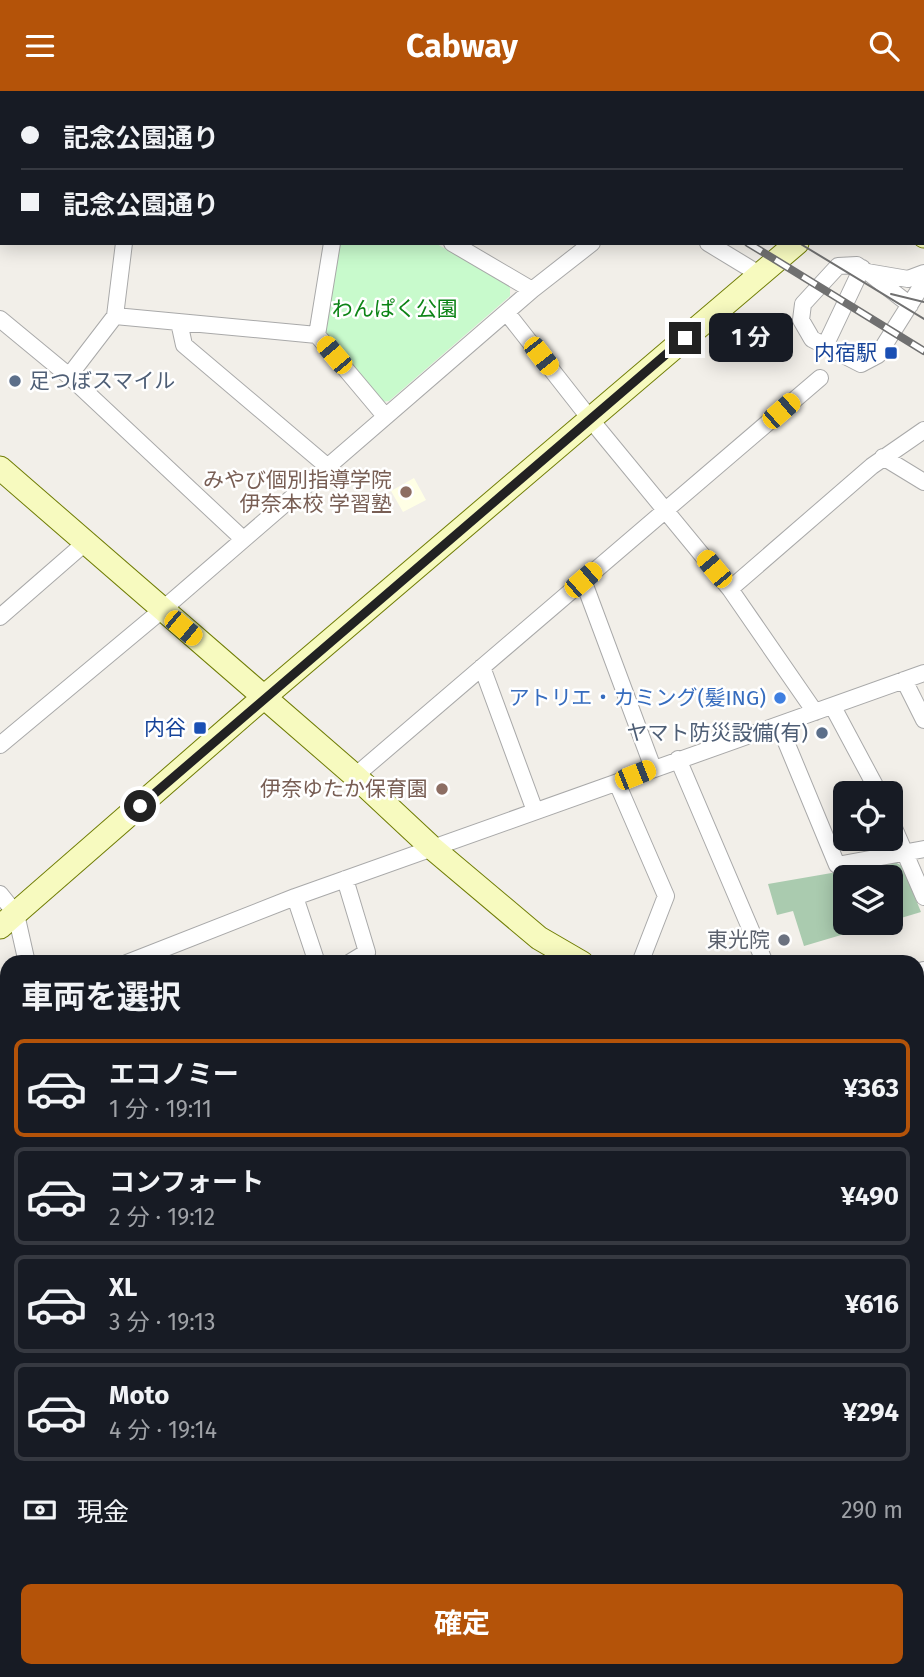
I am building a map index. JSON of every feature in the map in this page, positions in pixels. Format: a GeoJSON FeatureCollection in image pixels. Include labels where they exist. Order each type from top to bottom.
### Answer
{"type":"FeatureCollection","features":[{"type":"Feature","properties":{"kind":"street"},"geometry":{"type":"LineString","coordinates":[[69,376],[115,316],[124,245]]}},
{"type":"Feature","properties":{"kind":"street"},"geometry":{"type":"LineString","coordinates":[[317,335],[332,245]]}},
{"type":"Feature","properties":{"kind":"street"},"geometry":{"type":"LineString","coordinates":[[455,245],[532,290]]}},
{"type":"Feature","properties":{"kind":"street"},"geometry":{"type":"LineString","coordinates":[[0,745],[162,610],[532,290],[589,245]]}},
{"type":"Feature","properties":{"kind":"street"},"geometry":{"type":"LineString","coordinates":[[711,245],[759,274]]}},
{"type":"Feature","properties":{"kind":"street"},"geometry":{"type":"LineString","coordinates":[[8,920],[264,697],[795,245]]}},
{"type":"Feature","properties":{"kind":"street"},"geometry":{"type":"LineString","coordinates":[[910,305],[857,265],[838,266],[803,304],[801,320],[812,339],[861,364],[878,355],[910,305],[924,282]]}},
{"type":"Feature","properties":{"kind":"street"},"geometry":{"type":"LineString","coordinates":[[865,270],[908,279],[924,273]]}},
{"type":"Feature","properties":{"kind":"street"},"geometry":{"type":"LineString","coordinates":[[825,346],[865,270]]}},
{"type":"Feature","properties":{"kind":"street"},"geometry":{"type":"LineString","coordinates":[[507,313],[730,589],[815,712]]}},
{"type":"Feature","properties":{"kind":"street"},"geometry":{"type":"LineString","coordinates":[[115,316],[317,335],[386,416]]}},
{"type":"Feature","properties":{"kind":"street"},"geometry":{"type":"LineString","coordinates":[[0,319],[69,376],[243,539]]}},
{"type":"Feature","properties":{"kind":"street"},"geometry":{"type":"LineString","coordinates":[[179,322],[184,345],[328,467]]}},
{"type":"Feature","properties":{"kind":"street"},"geometry":{"type":"LineString","coordinates":[[355,776],[820,378]]}},
{"type":"Feature","properties":{"kind":"street"},"geometry":{"type":"LineString","coordinates":[[730,589],[883,457],[924,430]]}},
{"type":"Feature","properties":{"kind":"street"},"geometry":{"type":"LineString","coordinates":[[883,457],[924,482]]}},
{"type":"Feature","properties":{"kind":"street"},"geometry":{"type":"LineString","coordinates":[[0,468],[355,776],[431,847],[539,938],[568,955]]}},
{"type":"Feature","properties":{"kind":"street"},"geometry":{"type":"LineString","coordinates":[[0,617],[85,543]]}},
{"type":"Feature","properties":{"kind":"street"},"geometry":{"type":"LineString","coordinates":[[583,580],[653,768]]}},
{"type":"Feature","properties":{"kind":"street"},"geometry":{"type":"LineString","coordinates":[[482,667],[535,811]]}},
{"type":"Feature","properties":{"kind":"street"},"geometry":{"type":"LineString","coordinates":[[147,955],[431,847],[924,673]]}},
{"type":"Feature","properties":{"kind":"street"},"geometry":{"type":"LineString","coordinates":[[904,680],[924,720]]}},
{"type":"Feature","properties":{"kind":"street"},"geometry":{"type":"LineString","coordinates":[[832,706],[873,781]]}},
{"type":"Feature","properties":{"kind":"street"},"geometry":{"type":"LineString","coordinates":[[779,725],[836,865],[924,849]]}},
{"type":"Feature","properties":{"kind":"street"},"geometry":{"type":"LineString","coordinates":[[678,759],[762,955]]}},
{"type":"Feature","properties":{"kind":"street"},"geometry":{"type":"LineString","coordinates":[[617,783],[666,896],[643,955]]}},
{"type":"Feature","properties":{"kind":"street"},"geometry":{"type":"LineString","coordinates":[[903,851],[924,897]]}},
{"type":"Feature","properties":{"kind":"street"},"geometry":{"type":"LineString","coordinates":[[345,879],[367,952],[362,955]]}},
{"type":"Feature","properties":{"kind":"street"},"geometry":{"type":"LineString","coordinates":[[0,894],[23,955]]}},
{"type":"Feature","properties":{"kind":"street"},"geometry":{"type":"LineString","coordinates":[[295,897],[314,955]]}},
{"type":"Feature","properties":{"kind":"shaded area"},"geometry":{"type":"Polygon","coordinates":[[[414,478],[426,500],[403,512],[391,491],[414,478]]]}},
{"type":"Feature","properties":{"kind":"shaded area"},"geometry":{"type":"Polygon","coordinates":[[[895,862],[900,865],[878,865],[895,862]]]}},
{"type":"Feature","properties":{"kind":"shaded area"},"geometry":{"type":"Polygon","coordinates":[[[903,868],[921,912],[903,917],[903,868]]]}},
{"type":"Feature","properties":{"kind":"shaded area"},"geometry":{"type":"Polygon","coordinates":[[[833,873],[833,935],[841,935],[804,946],[793,911],[777,915],[768,884],[833,873]]]}},
{"type":"Feature","properties":{"kind":"green space","name":"わんぱく公園"},"geometry":{"type":"Polygon","coordinates":[[[339,245],[439,245],[510,285],[510,296],[389,401],[381,402],[324,330],[339,245]]]}},
{"type":"Feature","properties":{"kind":"tram line"},"geometry":{"type":"LineString","coordinates":[[802,245],[924,319]]}},
{"type":"Feature","properties":{"kind":"tram line"},"geometry":{"type":"LineString","coordinates":[[891,294],[924,302]]}},
{"type":"Feature","properties":{"kind":"railway"},"geometry":{"type":"LineString","coordinates":[[751,245],[924,351]]}},
{"type":"Feature","properties":{"kind":"place","name":"内宿駅"},"geometry":{"type":"Point","coordinates":[891,353]}},
{"type":"Feature","properties":{"kind":"place","name":"足つぼスマイル"},"geometry":{"type":"Point","coordinates":[15,381]}},
{"type":"Feature","properties":{"kind":"place","name":"みやび個別指導学院 伊奈本校 学習塾"},"geometry":{"type":"Point","coordinates":[406,492]}},
{"type":"Feature","properties":{"kind":"place","name":"アトリエ・カミング(髪ING)"},"geometry":{"type":"Point","coordinates":[780,698]}},
{"type":"Feature","properties":{"kind":"place","name":"内谷"},"geometry":{"type":"Point","coordinates":[200,728]}},
{"type":"Feature","properties":{"kind":"place","name":"ヤマト防災設備(有)"},"geometry":{"type":"Point","coordinates":[822,733]}},
{"type":"Feature","properties":{"kind":"place","name":"伊奈ゆたか保育園"},"geometry":{"type":"Point","coordinates":[442,789]}},
{"type":"Feature","properties":{"kind":"place","name":"東光院"},"geometry":{"type":"Point","coordinates":[784,940]}},
{"type":"Feature","properties":{"kind":"route"},"geometry":{"type":"LineString","coordinates":[[140,806],[685,338]]}}]}
